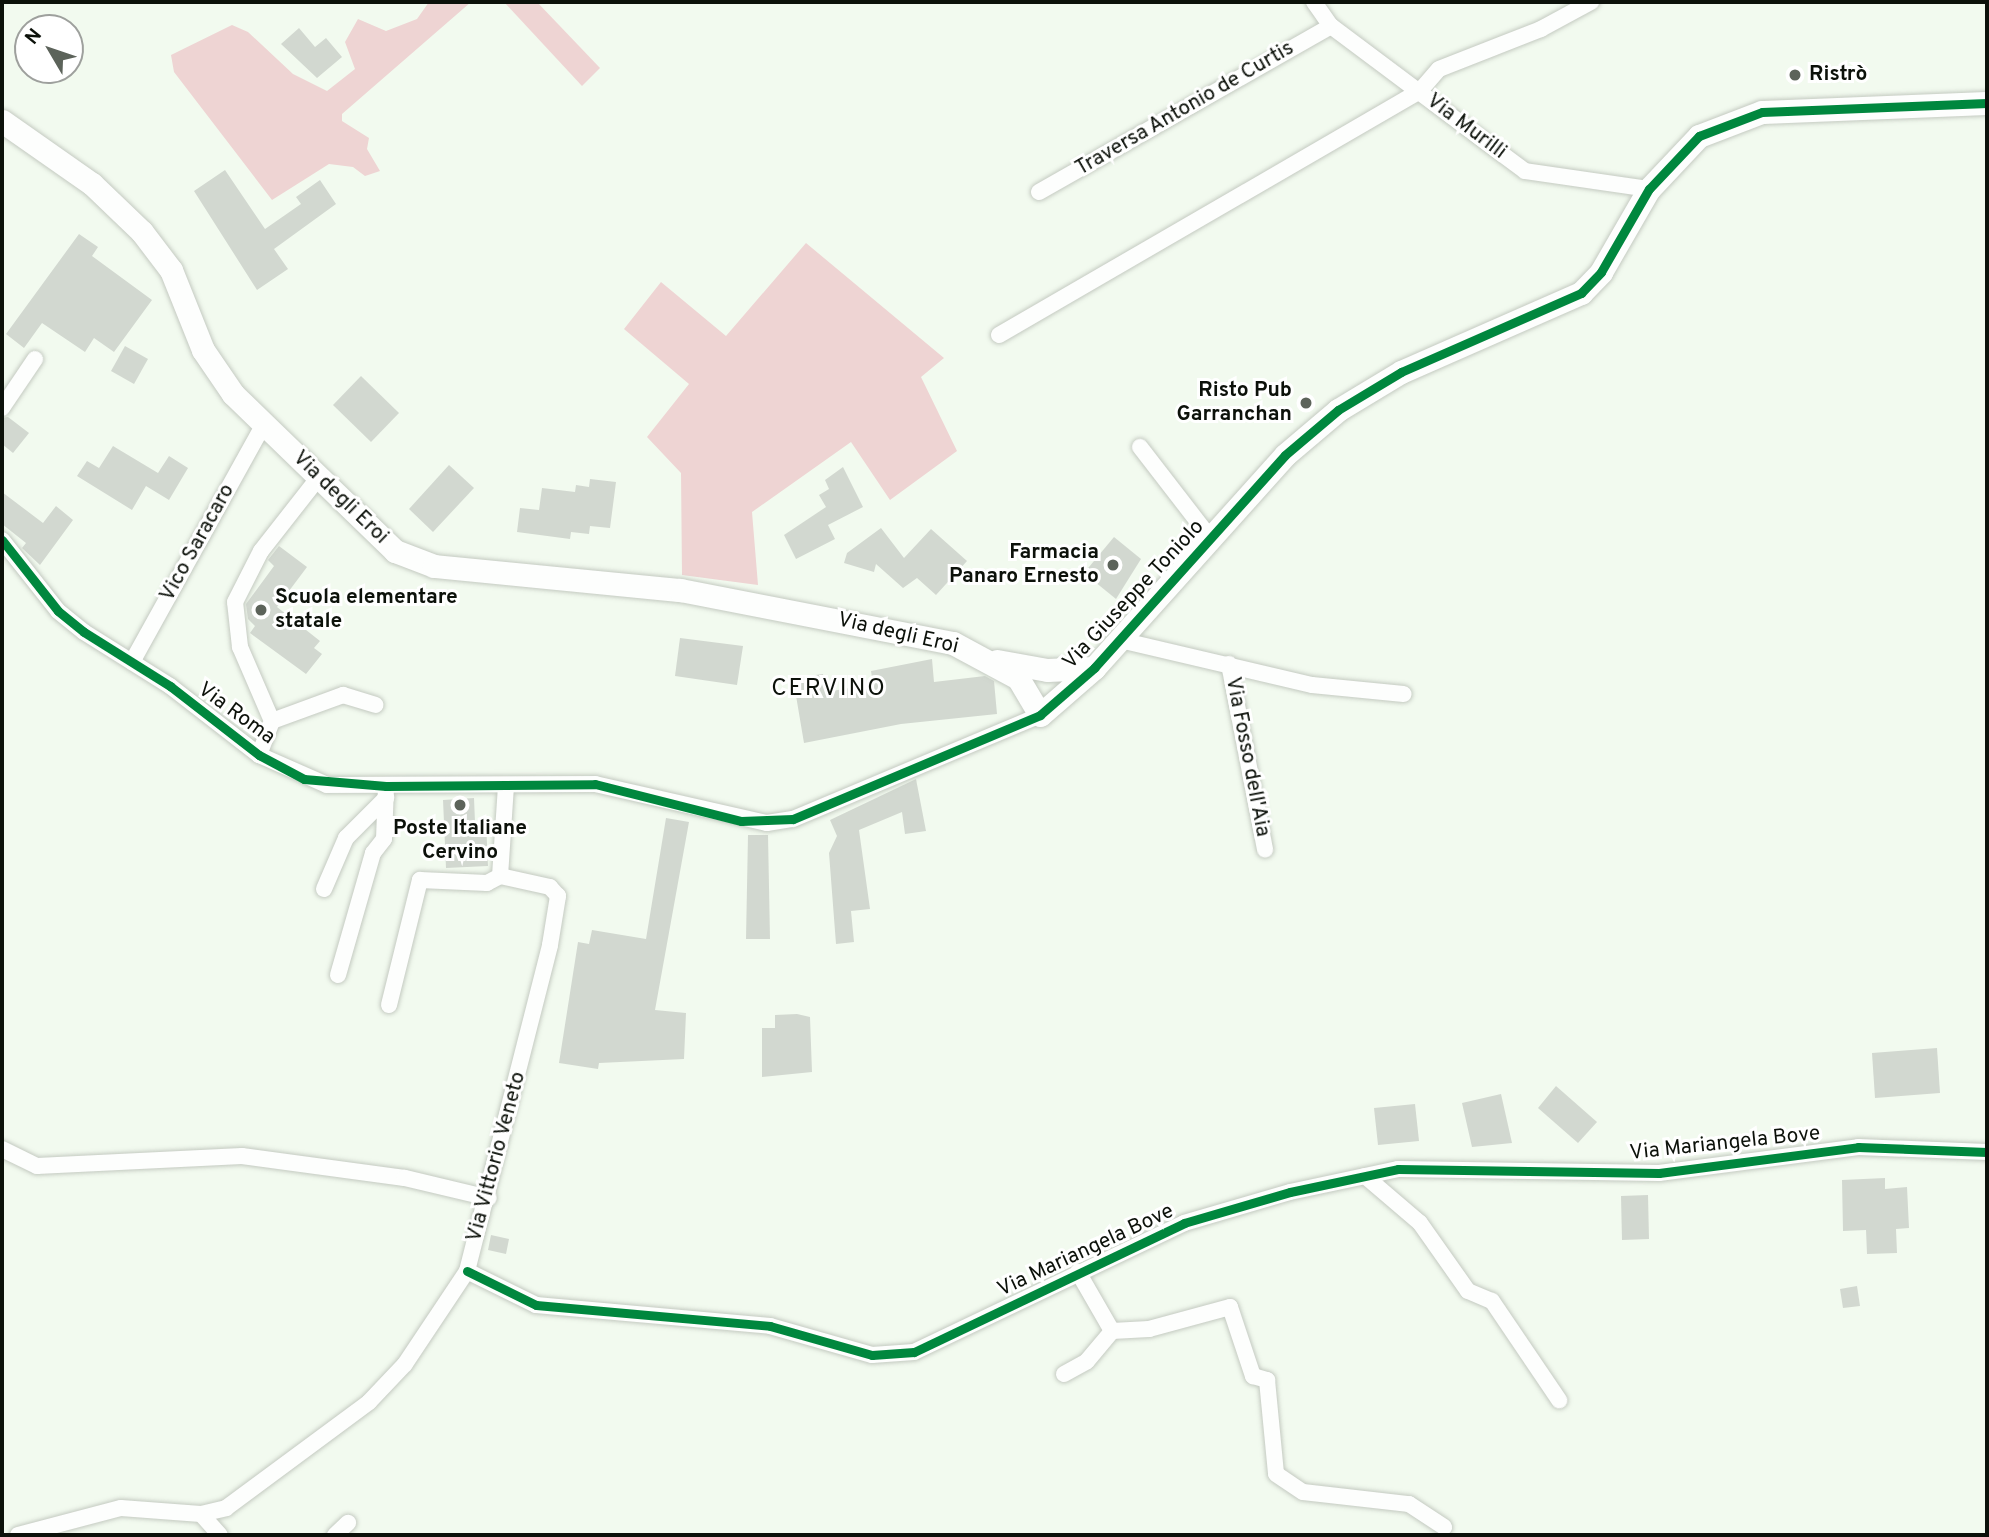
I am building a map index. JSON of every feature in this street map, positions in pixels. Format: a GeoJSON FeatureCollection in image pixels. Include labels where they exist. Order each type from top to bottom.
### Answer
{"type":"FeatureCollection","features":[{"type":"Feature","properties":{"kind":"street","name":"Via Murilli"},"geometry":{"type":"LineString","coordinates":[[1314,2],[1331,26],[1525,171],[1648,189]]}},
{"type":"Feature","properties":{"kind":"street"},"geometry":{"type":"LineString","coordinates":[[999,335],[1419,92],[1439,69],[1541,29],[1591,2]]}},
{"type":"Feature","properties":{"kind":"street","name":"Traversa Antonio de Curtis"},"geometry":{"type":"LineString","coordinates":[[1039,192],[1331,26]]}},
{"type":"Feature","properties":{"kind":"street","name":"Via Giuseppe Toniolo"},"geometry":{"type":"LineString","coordinates":[[506,786],[595,785],[767,823],[793,819],[1040,715],[1094,668],[1285,455],[1338,410],[1401,372],[1581,293],[1601,272],[1648,189],[1699,136],[1740,116],[1987,103]]}},
{"type":"Feature","properties":{"kind":"street","name":"Via degli Eroi"},"geometry":{"type":"LineString","coordinates":[[2,121],[92,184],[142,232],[171,270],[203,350],[233,394],[395,551],[434,566],[680,590],[889,628],[991,660],[1047,670],[1094,668]]}},
{"type":"Feature","properties":{"kind":"street"},"geometry":{"type":"LineString","coordinates":[[2,408],[35,359]]}},
{"type":"Feature","properties":{"kind":"street","name":"Vico Saracaro"},"geometry":{"type":"LineString","coordinates":[[132,662],[264,424]]}},
{"type":"Feature","properties":{"kind":"street"},"geometry":{"type":"LineString","coordinates":[[1140,447],[1211,539]]}},
{"type":"Feature","properties":{"kind":"street"},"geometry":{"type":"LineString","coordinates":[[259,755],[272,721],[240,647],[233,621],[235,602],[261,551],[319,477]]}},
{"type":"Feature","properties":{"kind":"street","name":"Via Roma"},"geometry":{"type":"LineString","coordinates":[[2,540],[58,611],[259,755],[327,785],[386,792],[506,786]]}},
{"type":"Feature","properties":{"kind":"street","name":"Via Fosso dell'Aia"},"geometry":{"type":"LineString","coordinates":[[1120,640],[1312,685],[1404,694]]}},
{"type":"Feature","properties":{"kind":"street","name":"Via degli Eroi"},"geometry":{"type":"LineString","coordinates":[[991,660],[1018,678],[1040,715]]}},
{"type":"Feature","properties":{"kind":"street","name":"Via Fosso dell'Aia"},"geometry":{"type":"LineString","coordinates":[[1229,664],[1265,850]]}},
{"type":"Feature","properties":{"kind":"street"},"geometry":{"type":"LineString","coordinates":[[272,721],[343,695],[375,705]]}},
{"type":"Feature","properties":{"kind":"street"},"geometry":{"type":"LineString","coordinates":[[389,1005],[420,880],[428,876],[487,883],[500,876],[506,786]]}},
{"type":"Feature","properties":{"kind":"street"},"geometry":{"type":"LineString","coordinates":[[324,889],[346,838],[386,792]]}},
{"type":"Feature","properties":{"kind":"street"},"geometry":{"type":"LineString","coordinates":[[338,975],[373,853],[384,839],[386,792]]}},
{"type":"Feature","properties":{"kind":"street","name":"Via Vittorio Veneto"},"geometry":{"type":"LineString","coordinates":[[18,1535],[121,1508],[201,1514],[226,1507],[369,1402],[405,1364],[467,1270],[489,1198],[558,896],[550,887],[500,876]]}},
{"type":"Feature","properties":{"kind":"street","name":"Via Mariangela Bove"},"geometry":{"type":"LineString","coordinates":[[467,1270],[536,1304],[770,1325],[872,1355],[914,1352],[1184,1223],[1398,1169],[1659,1173],[1858,1147],[1987,1152]]}},
{"type":"Feature","properties":{"kind":"street"},"geometry":{"type":"LineString","coordinates":[[2,1149],[37,1166],[242,1156],[405,1178],[489,1198]]}},
{"type":"Feature","properties":{"kind":"street"},"geometry":{"type":"LineString","coordinates":[[1365,1176],[1420,1223],[1468,1291],[1492,1301],[1559,1400]]}},
{"type":"Feature","properties":{"kind":"street"},"geometry":{"type":"LineString","coordinates":[[1078,1272],[1112,1331]]}},
{"type":"Feature","properties":{"kind":"street"},"geometry":{"type":"LineString","coordinates":[[1065,1374],[1087,1361],[1112,1331],[1149,1329],[1230,1307],[1253,1376],[1267,1380],[1270,1460],[1276,1474],[1303,1492],[1409,1504],[1444,1527]]}},
{"type":"Feature","properties":{"kind":"street"},"geometry":{"type":"LineString","coordinates":[[201,1514],[220,1535]]}},
{"type":"Feature","properties":{"kind":"street"},"geometry":{"type":"LineString","coordinates":[[335,1535],[348,1523]]}},
{"type":"Feature","properties":{"kind":"shaded area"},"geometry":{"type":"Polygon","coordinates":[[[429,2],[471,2],[342,114],[342,121],[369,138],[367,149],[380,171],[365,176],[353,167],[329,164],[272,200],[174,72],[171,55],[232,25],[248,32],[293,74],[327,91],[355,69],[345,42],[358,19],[386,31],[417,19],[429,2]]]}},
{"type":"Feature","properties":{"kind":"shaded area"},"geometry":{"type":"Polygon","coordinates":[[[504,2],[537,2],[600,68],[582,86],[504,2]]]}},
{"type":"Feature","properties":{"kind":"shaded area"},"geometry":{"type":"Polygon","coordinates":[[[806,243],[944,358],[921,377],[957,451],[890,500],[851,442],[752,512],[758,585],[682,575],[681,473],[647,437],[689,384],[624,329],[661,282],[726,336],[806,243]]]}},
{"type":"Feature","properties":{"kind":"building"},"geometry":{"type":"Polygon","coordinates":[[[299,28],[315,47],[326,38],[342,57],[317,78],[281,44],[299,28]]]}},
{"type":"Feature","properties":{"kind":"building"},"geometry":{"type":"Polygon","coordinates":[[[225,170],[265,229],[301,204],[296,197],[320,180],[336,204],[274,249],[288,269],[257,290],[194,191],[225,170]]]}},
{"type":"Feature","properties":{"kind":"building"},"geometry":{"type":"Polygon","coordinates":[[[79,234],[98,247],[92,256],[152,300],[114,352],[94,338],[85,352],[42,323],[24,348],[6,334],[79,234]]]}},
{"type":"Feature","properties":{"kind":"building"},"geometry":{"type":"Polygon","coordinates":[[[125,346],[148,359],[134,384],[111,371],[125,346]]]}},
{"type":"Feature","properties":{"kind":"building"},"geometry":{"type":"Polygon","coordinates":[[[361,376],[399,413],[371,442],[333,405],[361,376]]]}},
{"type":"Feature","properties":{"kind":"building"},"geometry":{"type":"Polygon","coordinates":[[[8,417],[29,433],[13,453],[2,444],[2,418],[8,417]]]}},
{"type":"Feature","properties":{"kind":"building"},"geometry":{"type":"Polygon","coordinates":[[[113,446],[158,473],[169,456],[188,468],[169,500],[146,486],[132,510],[77,476],[87,461],[99,468],[113,446]]]}},
{"type":"Feature","properties":{"kind":"building"},"geometry":{"type":"Polygon","coordinates":[[[449,465],[474,488],[433,532],[409,509],[449,465]]]}},
{"type":"Feature","properties":{"kind":"building"},"geometry":{"type":"Polygon","coordinates":[[[843,467],[863,507],[828,525],[835,539],[796,559],[784,535],[826,507],[819,495],[829,489],[825,480],[843,467]]]}},
{"type":"Feature","properties":{"kind":"building"},"geometry":{"type":"Polygon","coordinates":[[[590,479],[616,482],[610,528],[590,526],[589,534],[571,532],[570,539],[517,532],[520,508],[539,510],[542,488],[575,492],[576,485],[589,487],[590,479]]]}},
{"type":"Feature","properties":{"kind":"building"},"geometry":{"type":"Polygon","coordinates":[[[2,492],[43,523],[56,506],[73,520],[40,565],[22,548],[26,543],[2,524],[2,492]]]}},
{"type":"Feature","properties":{"kind":"building"},"geometry":{"type":"Polygon","coordinates":[[[881,528],[904,558],[931,529],[967,561],[936,595],[917,578],[903,588],[876,564],[874,572],[844,563],[847,553],[881,528]]]}},
{"type":"Feature","properties":{"kind":"building","name":"Farmacia Panaro Ernesto"},"geometry":{"type":"Polygon","coordinates":[[[1114,537],[1141,559],[1116,599],[1084,573],[1114,537]]]}},
{"type":"Feature","properties":{"kind":"building","name":"Scuola elementare statale"},"geometry":{"type":"Polygon","coordinates":[[[279,546],[307,567],[277,607],[320,641],[314,648],[322,654],[306,674],[250,633],[255,626],[248,619],[246,604],[274,566],[268,560],[279,546]]]}},
{"type":"Feature","properties":{"kind":"building"},"geometry":{"type":"Polygon","coordinates":[[[680,638],[743,646],[737,685],[675,676],[680,638]]]}},
{"type":"Feature","properties":{"kind":"building"},"geometry":{"type":"Polygon","coordinates":[[[932,659],[934,682],[985,676],[994,681],[997,714],[901,724],[804,743],[793,678],[823,674],[826,692],[873,684],[871,671],[932,659]]]}},
{"type":"Feature","properties":{"kind":"building"},"geometry":{"type":"Polygon","coordinates":[[[916,779],[926,831],[905,834],[902,812],[859,830],[870,909],[851,911],[854,942],[836,944],[829,853],[837,836],[830,820],[916,779]]]}},
{"type":"Feature","properties":{"kind":"building"},"geometry":{"type":"Polygon","coordinates":[[[474,798],[475,822],[486,821],[488,866],[446,868],[443,800],[474,798]]]}},
{"type":"Feature","properties":{"kind":"building"},"geometry":{"type":"Polygon","coordinates":[[[666,818],[689,822],[655,1010],[686,1013],[684,1059],[599,1063],[598,1069],[559,1063],[578,942],[589,944],[592,930],[646,939],[666,818]]]}},
{"type":"Feature","properties":{"kind":"building"},"geometry":{"type":"Polygon","coordinates":[[[748,835],[768,835],[770,939],[746,939],[748,835]]]}},
{"type":"Feature","properties":{"kind":"building"},"geometry":{"type":"Polygon","coordinates":[[[797,1014],[810,1017],[812,1072],[762,1077],[762,1028],[775,1028],[775,1015],[797,1014]]]}},
{"type":"Feature","properties":{"kind":"building"},"geometry":{"type":"Polygon","coordinates":[[[1937,1048],[1940,1093],[1875,1098],[1872,1053],[1937,1048]]]}},
{"type":"Feature","properties":{"kind":"building"},"geometry":{"type":"Polygon","coordinates":[[[1556,1086],[1597,1122],[1578,1143],[1538,1108],[1556,1086]]]}},
{"type":"Feature","properties":{"kind":"building"},"geometry":{"type":"Polygon","coordinates":[[[1501,1094],[1512,1143],[1472,1147],[1462,1103],[1501,1094]]]}},
{"type":"Feature","properties":{"kind":"building"},"geometry":{"type":"Polygon","coordinates":[[[1415,1104],[1419,1141],[1378,1145],[1374,1108],[1415,1104]]]}},
{"type":"Feature","properties":{"kind":"building"},"geometry":{"type":"Polygon","coordinates":[[[1885,1178],[1885,1189],[1907,1187],[1909,1228],[1896,1229],[1897,1253],[1867,1254],[1866,1230],[1843,1231],[1842,1180],[1885,1178]]]}},
{"type":"Feature","properties":{"kind":"building"},"geometry":{"type":"Polygon","coordinates":[[[1648,1195],[1649,1239],[1622,1240],[1621,1196],[1648,1195]]]}},
{"type":"Feature","properties":{"kind":"building"},"geometry":{"type":"Polygon","coordinates":[[[491,1235],[509,1239],[506,1254],[488,1250],[491,1235]]]}},
{"type":"Feature","properties":{"kind":"building"},"geometry":{"type":"Polygon","coordinates":[[[1857,1286],[1860,1306],[1843,1308],[1840,1289],[1857,1286]]]}},
{"type":"Feature","properties":{"kind":"cycle path"},"geometry":{"type":"LineString","coordinates":[[2,540],[58,611],[84,632],[170,686],[259,755],[304,779],[386,786],[595,784],[741,821],[793,819],[1040,715],[1094,668],[1285,455],[1338,410],[1401,372],[1581,293],[1601,272],[1649,189],[1699,136],[1762,112],[1987,103]]}},
{"type":"Feature","properties":{"kind":"cycle path"},"geometry":{"type":"LineString","coordinates":[[467,1271],[536,1305],[770,1326],[872,1355],[914,1352],[1184,1223],[1290,1192],[1398,1169],[1659,1173],[1858,1147],[1987,1152]]}},
{"type":"Feature","properties":{"kind":"place","name":"Ristrò"},"geometry":{"type":"Point","coordinates":[1795,75]}},
{"type":"Feature","properties":{"kind":"place","name":"Risto Pub Garranchan"},"geometry":{"type":"Point","coordinates":[1306,403]}},
{"type":"Feature","properties":{"kind":"place","name":"Farmacia Panaro Ernesto"},"geometry":{"type":"Point","coordinates":[1113,565]}},
{"type":"Feature","properties":{"kind":"place","name":"Scuola elementare statale"},"geometry":{"type":"Point","coordinates":[261,610]}},
{"type":"Feature","properties":{"kind":"place","name":"Poste Italiane Cervino"},"geometry":{"type":"Point","coordinates":[460,805]}},
{"type":"Feature","properties":{"kind":"district","name":"CERVINO"},"geometry":{"type":"Point","coordinates":[829,690]}}]}
